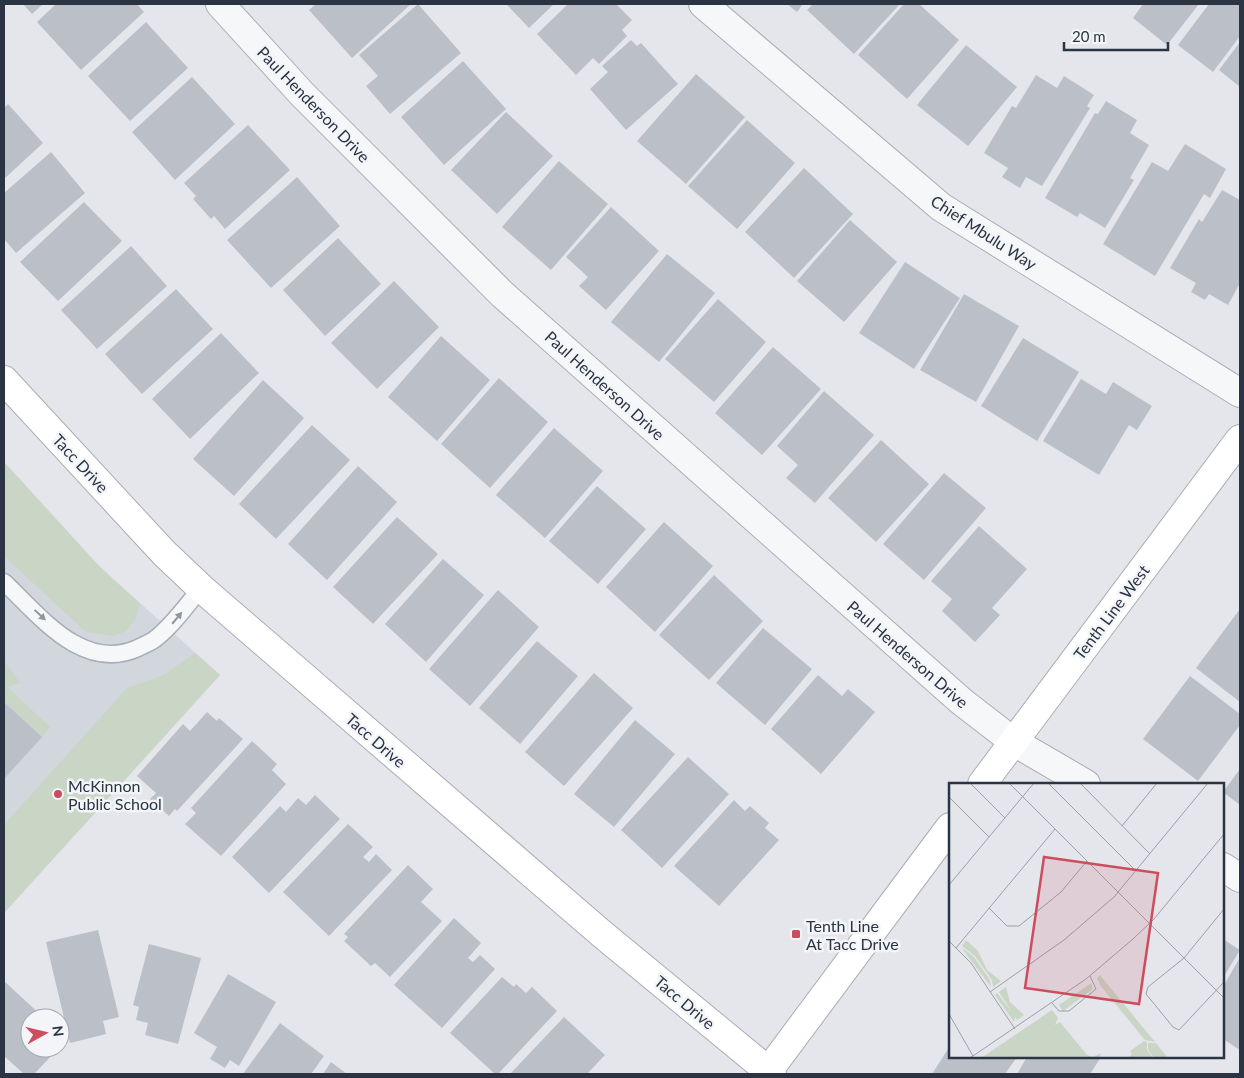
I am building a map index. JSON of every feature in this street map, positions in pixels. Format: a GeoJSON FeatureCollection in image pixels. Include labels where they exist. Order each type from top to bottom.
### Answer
{"type":"FeatureCollection","features":[{"type":"Feature","properties":{"kind":"street","name":"Paul Henderson Drive"},"geometry":{"type":"LineString","coordinates":[[220,4],[302,94],[502,294],[961,701],[1014,742],[1084,783]]}},
{"type":"Feature","properties":{"kind":"street","name":"Chief Mbulu Way"},"geometry":{"type":"LineString","coordinates":[[703,4],[941,207],[1240,393]]}},
{"type":"Feature","properties":{"kind":"street","name":"Tacc Drive"},"geometry":{"type":"LineString","coordinates":[[4,380],[164,553],[201,588],[602,934],[769,1073]]}},
{"type":"Feature","properties":{"kind":"street","name":"Tenth Line West"},"geometry":{"type":"LineString","coordinates":[[983,783],[1240,439]]}},
{"type":"Feature","properties":{"kind":"street"},"geometry":{"type":"LineString","coordinates":[[769,1073],[949,827]]}},
{"type":"Feature","properties":{"kind":"lane"},"geometry":{"type":"LineString","coordinates":[[4,582],[67,640],[91,652],[111,655],[131,651],[153,641],[170,626],[201,588]]}},
{"type":"Feature","properties":{"kind":"shaded area","name":"McKinnon Public School"},"geometry":{"type":"Polygon","coordinates":[[[4,462],[99,566],[220,675],[4,913],[4,462]]]}},
{"type":"Feature","properties":{"kind":"green space"},"geometry":{"type":"Polygon","coordinates":[[[4,462],[99,566],[140,604],[135,620],[126,631],[114,636],[86,632],[4,556],[4,462]]]}},
{"type":"Feature","properties":{"kind":"green space"},"geometry":{"type":"Polygon","coordinates":[[[195,653],[220,675],[4,913],[4,825],[127,688],[162,676],[195,653]]]}},
{"type":"Feature","properties":{"kind":"green space"},"geometry":{"type":"Polygon","coordinates":[[[4,661],[20,683],[7,687],[50,727],[42,737],[4,702],[4,661]]]}},
{"type":"Feature","properties":{"kind":"building"},"geometry":{"type":"Polygon","coordinates":[[[23,4],[43,4],[32,14],[23,4]]]}},
{"type":"Feature","properties":{"kind":"building"},"geometry":{"type":"Polygon","coordinates":[[[56,4],[137,4],[144,12],[81,70],[37,22],[56,4]]]}},
{"type":"Feature","properties":{"kind":"building"},"geometry":{"type":"Polygon","coordinates":[[[316,4],[411,4],[352,58],[309,10],[316,4]]]}},
{"type":"Feature","properties":{"kind":"building"},"geometry":{"type":"Polygon","coordinates":[[[418,4],[461,53],[390,114],[366,86],[378,76],[359,55],[418,4]]]}},
{"type":"Feature","properties":{"kind":"building"},"geometry":{"type":"Polygon","coordinates":[[[506,4],[554,4],[529,28],[506,4]]]}},
{"type":"Feature","properties":{"kind":"building"},"geometry":{"type":"Polygon","coordinates":[[[568,4],[616,4],[632,20],[622,30],[627,36],[599,64],[593,58],[576,75],[537,34],[568,4]]]}},
{"type":"Feature","properties":{"kind":"building"},"geometry":{"type":"Polygon","coordinates":[[[787,4],[803,4],[797,12],[787,4]]]}},
{"type":"Feature","properties":{"kind":"building"},"geometry":{"type":"Polygon","coordinates":[[[813,4],[900,4],[854,54],[807,10],[813,4]]]}},
{"type":"Feature","properties":{"kind":"building"},"geometry":{"type":"Polygon","coordinates":[[[904,4],[919,4],[959,40],[907,99],[858,55],[904,4]]]}},
{"type":"Feature","properties":{"kind":"building"},"geometry":{"type":"Polygon","coordinates":[[[1143,4],[1199,4],[1167,45],[1133,18],[1143,4]]]}},
{"type":"Feature","properties":{"kind":"building"},"geometry":{"type":"Polygon","coordinates":[[[1209,4],[1240,4],[1240,36],[1213,72],[1178,45],[1209,4]]]}},
{"type":"Feature","properties":{"kind":"building"},"geometry":{"type":"Polygon","coordinates":[[[146,22],[188,68],[130,121],[88,76],[146,22]]]}},
{"type":"Feature","properties":{"kind":"building"},"geometry":{"type":"Polygon","coordinates":[[[631,40],[637,46],[641,43],[678,84],[626,130],[590,89],[608,72],[602,66],[631,40]]]}},
{"type":"Feature","properties":{"kind":"building"},"geometry":{"type":"Polygon","coordinates":[[[1240,42],[1240,87],[1219,70],[1240,42]]]}},
{"type":"Feature","properties":{"kind":"building"},"geometry":{"type":"Polygon","coordinates":[[[966,45],[1017,87],[968,146],[917,105],[966,45]]]}},
{"type":"Feature","properties":{"kind":"building"},"geometry":{"type":"Polygon","coordinates":[[[463,61],[506,109],[444,165],[401,117],[463,61]]]}},
{"type":"Feature","properties":{"kind":"building"},"geometry":{"type":"Polygon","coordinates":[[[696,74],[745,117],[686,184],[637,141],[696,74]]]}},
{"type":"Feature","properties":{"kind":"building"},"geometry":{"type":"Polygon","coordinates":[[[1036,75],[1057,88],[1064,76],[1094,95],[1087,106],[1090,108],[1042,186],[1026,177],[1020,188],[1002,177],[1008,168],[984,153],[1012,106],[1016,108],[1036,75]]]}},
{"type":"Feature","properties":{"kind":"building"},"geometry":{"type":"Polygon","coordinates":[[[192,77],[235,124],[175,180],[132,132],[192,77]]]}},
{"type":"Feature","properties":{"kind":"building"},"geometry":{"type":"Polygon","coordinates":[[[1106,101],[1137,120],[1130,133],[1149,145],[1130,178],[1134,180],[1105,228],[1080,213],[1077,217],[1045,198],[1095,113],[1098,114],[1106,101]]]}},
{"type":"Feature","properties":{"kind":"building"},"geometry":{"type":"Polygon","coordinates":[[[8,104],[43,143],[4,179],[4,108],[8,104]]]}},
{"type":"Feature","properties":{"kind":"building"},"geometry":{"type":"Polygon","coordinates":[[[506,112],[553,156],[497,214],[451,170],[506,112]]]}},
{"type":"Feature","properties":{"kind":"building"},"geometry":{"type":"Polygon","coordinates":[[[747,120],[795,163],[737,229],[688,186],[747,120]]]}},
{"type":"Feature","properties":{"kind":"building"},"geometry":{"type":"Polygon","coordinates":[[[248,125],[290,170],[225,229],[214,216],[211,219],[193,199],[196,196],[184,183],[248,125]]]}},
{"type":"Feature","properties":{"kind":"building"},"geometry":{"type":"Polygon","coordinates":[[[1185,144],[1226,169],[1210,198],[1204,194],[1155,276],[1103,244],[1152,162],[1168,171],[1185,144]]]}},
{"type":"Feature","properties":{"kind":"building"},"geometry":{"type":"Polygon","coordinates":[[[51,152],[85,193],[16,253],[4,239],[4,193],[51,152]]]}},
{"type":"Feature","properties":{"kind":"building"},"geometry":{"type":"Polygon","coordinates":[[[559,161],[608,204],[551,270],[502,227],[559,161]]]}},
{"type":"Feature","properties":{"kind":"building"},"geometry":{"type":"Polygon","coordinates":[[[804,168],[853,214],[794,278],[745,232],[804,168]]]}},
{"type":"Feature","properties":{"kind":"building"},"geometry":{"type":"Polygon","coordinates":[[[297,177],[340,226],[271,288],[227,240],[297,177]]]}},
{"type":"Feature","properties":{"kind":"building"},"geometry":{"type":"Polygon","coordinates":[[[1222,190],[1240,200],[1240,283],[1228,305],[1209,294],[1205,300],[1191,292],[1196,283],[1170,268],[1199,219],[1202,222],[1222,190]]]}},
{"type":"Feature","properties":{"kind":"building"},"geometry":{"type":"Polygon","coordinates":[[[84,202],[122,241],[58,301],[20,262],[84,202]]]}},
{"type":"Feature","properties":{"kind":"building"},"geometry":{"type":"Polygon","coordinates":[[[611,207],[659,251],[606,310],[579,286],[588,277],[566,257],[611,207]]]}},
{"type":"Feature","properties":{"kind":"building"},"geometry":{"type":"Polygon","coordinates":[[[850,220],[897,262],[844,322],[797,281],[850,220]]]}},
{"type":"Feature","properties":{"kind":"building"},"geometry":{"type":"Polygon","coordinates":[[[338,238],[381,284],[325,336],[283,290],[338,238]]]}},
{"type":"Feature","properties":{"kind":"building"},"geometry":{"type":"Polygon","coordinates":[[[131,246],[167,286],[97,349],[61,310],[131,246]]]}},
{"type":"Feature","properties":{"kind":"building"},"geometry":{"type":"Polygon","coordinates":[[[667,254],[715,293],[659,362],[611,322],[667,254]]]}},
{"type":"Feature","properties":{"kind":"building"},"geometry":{"type":"Polygon","coordinates":[[[905,262],[960,298],[914,369],[859,333],[905,262]]]}},
{"type":"Feature","properties":{"kind":"building"},"geometry":{"type":"Polygon","coordinates":[[[394,281],[439,327],[377,389],[331,343],[394,281]]]}},
{"type":"Feature","properties":{"kind":"building"},"geometry":{"type":"Polygon","coordinates":[[[176,289],[213,329],[142,394],[105,354],[176,289]]]}},
{"type":"Feature","properties":{"kind":"building"},"geometry":{"type":"Polygon","coordinates":[[[964,294],[1019,326],[976,402],[920,370],[964,294]]]}},
{"type":"Feature","properties":{"kind":"building"},"geometry":{"type":"Polygon","coordinates":[[[718,299],[766,342],[714,402],[665,359],[718,299]]]}},
{"type":"Feature","properties":{"kind":"building"},"geometry":{"type":"Polygon","coordinates":[[[221,333],[259,373],[190,439],[152,399],[221,333]]]}},
{"type":"Feature","properties":{"kind":"building"},"geometry":{"type":"Polygon","coordinates":[[[441,336],[490,380],[437,441],[388,397],[441,336]]]}},
{"type":"Feature","properties":{"kind":"building"},"geometry":{"type":"Polygon","coordinates":[[[1023,338],[1079,372],[1037,441],[981,406],[1023,338]]]}},
{"type":"Feature","properties":{"kind":"building"},"geometry":{"type":"Polygon","coordinates":[[[773,347],[821,389],[762,455],[715,413],[773,347]]]}},
{"type":"Feature","properties":{"kind":"building"},"geometry":{"type":"Polygon","coordinates":[[[499,378],[548,422],[490,488],[441,444],[499,378]]]}},
{"type":"Feature","properties":{"kind":"building"},"geometry":{"type":"Polygon","coordinates":[[[1081,379],[1106,394],[1113,382],[1152,406],[1137,430],[1129,425],[1099,475],[1043,441],[1081,379]]]}},
{"type":"Feature","properties":{"kind":"building"},"geometry":{"type":"Polygon","coordinates":[[[263,380],[304,418],[234,496],[193,459],[263,380]]]}},
{"type":"Feature","properties":{"kind":"building"},"geometry":{"type":"Polygon","coordinates":[[[824,391],[874,435],[815,503],[786,478],[798,465],[777,446],[824,391]]]}},
{"type":"Feature","properties":{"kind":"building"},"geometry":{"type":"Polygon","coordinates":[[[312,425],[350,460],[276,539],[239,504],[312,425]]]}},
{"type":"Feature","properties":{"kind":"building"},"geometry":{"type":"Polygon","coordinates":[[[554,428],[603,471],[545,538],[496,495],[554,428]]]}},
{"type":"Feature","properties":{"kind":"building"},"geometry":{"type":"Polygon","coordinates":[[[881,440],[929,484],[876,542],[828,498],[881,440]]]}},
{"type":"Feature","properties":{"kind":"building"},"geometry":{"type":"Polygon","coordinates":[[[358,466],[397,502],[327,580],[288,544],[358,466]]]}},
{"type":"Feature","properties":{"kind":"building"},"geometry":{"type":"Polygon","coordinates":[[[944,473],[986,508],[924,580],[883,544],[944,473]]]}},
{"type":"Feature","properties":{"kind":"building"},"geometry":{"type":"Polygon","coordinates":[[[597,486],[646,529],[598,584],[549,541],[597,486]]]}},
{"type":"Feature","properties":{"kind":"building"},"geometry":{"type":"Polygon","coordinates":[[[397,517],[438,554],[373,624],[333,587],[397,517]]]}},
{"type":"Feature","properties":{"kind":"building"},"geometry":{"type":"Polygon","coordinates":[[[664,522],[713,566],[655,632],[606,587],[664,522]]]}},
{"type":"Feature","properties":{"kind":"building"},"geometry":{"type":"Polygon","coordinates":[[[979,526],[1027,569],[992,608],[1000,615],[975,642],[942,611],[952,599],[931,581],[979,526]]]}},
{"type":"Feature","properties":{"kind":"building"},"geometry":{"type":"Polygon","coordinates":[[[443,559],[484,595],[426,662],[385,624],[443,559]]]}},
{"type":"Feature","properties":{"kind":"building"},"geometry":{"type":"Polygon","coordinates":[[[714,575],[763,621],[709,680],[659,635],[714,575]]]}},
{"type":"Feature","properties":{"kind":"building"},"geometry":{"type":"Polygon","coordinates":[[[498,590],[539,627],[470,706],[429,669],[498,590]]]}},
{"type":"Feature","properties":{"kind":"building"},"geometry":{"type":"Polygon","coordinates":[[[1240,609],[1240,702],[1196,668],[1240,609]]]}},
{"type":"Feature","properties":{"kind":"building"},"geometry":{"type":"Polygon","coordinates":[[[763,628],[812,669],[765,725],[716,683],[763,628]]]}},
{"type":"Feature","properties":{"kind":"building"},"geometry":{"type":"Polygon","coordinates":[[[537,641],[578,676],[520,744],[479,708],[537,641]]]}},
{"type":"Feature","properties":{"kind":"building"},"geometry":{"type":"Polygon","coordinates":[[[594,673],[633,708],[564,786],[525,752],[594,673]]]}},
{"type":"Feature","properties":{"kind":"building"},"geometry":{"type":"Polygon","coordinates":[[[818,675],[842,696],[848,689],[875,712],[821,774],[771,729],[818,675]]]}},
{"type":"Feature","properties":{"kind":"building"},"geometry":{"type":"Polygon","coordinates":[[[1190,676],[1240,714],[1240,725],[1198,781],[1143,739],[1190,676]]]}},
{"type":"Feature","properties":{"kind":"building","name":"McKinnon Public School"},"geometry":{"type":"Polygon","coordinates":[[[4,702],[42,737],[4,779],[4,702]]]}},
{"type":"Feature","properties":{"kind":"building"},"geometry":{"type":"Polygon","coordinates":[[[207,712],[217,721],[219,718],[243,739],[177,811],[175,809],[169,816],[150,799],[156,793],[137,776],[183,724],[190,731],[207,712]]]}},
{"type":"Feature","properties":{"kind":"building"},"geometry":{"type":"Polygon","coordinates":[[[635,720],[675,754],[614,827],[574,794],[635,720]]]}},
{"type":"Feature","properties":{"kind":"building"},"geometry":{"type":"Polygon","coordinates":[[[252,741],[277,764],[272,770],[286,784],[221,856],[185,824],[196,813],[191,808],[252,741]]]}},
{"type":"Feature","properties":{"kind":"building"},"geometry":{"type":"Polygon","coordinates":[[[688,757],[729,794],[662,868],[621,830],[688,757]]]}},
{"type":"Feature","properties":{"kind":"building"},"geometry":{"type":"Polygon","coordinates":[[[1240,769],[1240,805],[1224,793],[1240,769]]]}},
{"type":"Feature","properties":{"kind":"building"},"geometry":{"type":"Polygon","coordinates":[[[315,795],[340,819],[269,893],[232,857],[280,806],[286,812],[298,798],[306,805],[315,795]]]}},
{"type":"Feature","properties":{"kind":"building"},"geometry":{"type":"Polygon","coordinates":[[[734,800],[745,811],[750,806],[769,823],[765,828],[779,840],[719,906],[674,866],[734,800]]]}},
{"type":"Feature","properties":{"kind":"building"},"geometry":{"type":"Polygon","coordinates":[[[348,824],[373,847],[363,857],[369,862],[376,854],[392,870],[329,936],[283,892],[348,824]]]}},
{"type":"Feature","properties":{"kind":"building"},"geometry":{"type":"Polygon","coordinates":[[[408,865],[433,889],[421,902],[442,921],[390,977],[375,963],[371,966],[344,941],[348,937],[344,934],[408,865]]]}},
{"type":"Feature","properties":{"kind":"building"},"geometry":{"type":"Polygon","coordinates":[[[454,918],[481,943],[468,958],[473,962],[480,955],[495,969],[442,1028],[394,985],[454,918]]]}},
{"type":"Feature","properties":{"kind":"building"},"geometry":{"type":"Polygon","coordinates":[[[98,930],[119,1017],[103,1021],[106,1034],[70,1043],[70,1008],[62,1008],[46,942],[98,930]]]}},
{"type":"Feature","properties":{"kind":"building"},"geometry":{"type":"Polygon","coordinates":[[[1224,940],[1240,950],[1224,976],[1224,940]]]}},
{"type":"Feature","properties":{"kind":"building"},"geometry":{"type":"Polygon","coordinates":[[[149,944],[201,958],[178,1044],[145,1035],[148,1023],[136,1020],[139,1007],[133,1005],[149,944]]]}},
{"type":"Feature","properties":{"kind":"building"},"geometry":{"type":"Polygon","coordinates":[[[1239,959],[1240,1050],[1224,1040],[1224,985],[1239,959]]]}},
{"type":"Feature","properties":{"kind":"building"},"geometry":{"type":"Polygon","coordinates":[[[228,974],[276,1002],[239,1066],[230,1060],[225,1068],[210,1059],[217,1047],[194,1033],[228,974]]]}},
{"type":"Feature","properties":{"kind":"building"},"geometry":{"type":"Polygon","coordinates":[[[502,977],[514,987],[516,984],[526,993],[532,987],[557,1011],[498,1074],[495,1074],[450,1033],[502,977]]]}},
{"type":"Feature","properties":{"kind":"building"},"geometry":{"type":"Polygon","coordinates":[[[4,981],[33,1008],[20,1008],[20,1058],[49,1058],[34,1074],[24,1074],[4,1056],[4,981]]]}},
{"type":"Feature","properties":{"kind":"building"},"geometry":{"type":"Polygon","coordinates":[[[564,1017],[605,1055],[587,1074],[510,1074],[564,1017]]]}},
{"type":"Feature","properties":{"kind":"building"},"geometry":{"type":"Polygon","coordinates":[[[280,1023],[324,1056],[311,1074],[243,1074],[280,1023]]]}},
{"type":"Feature","properties":{"kind":"building"},"geometry":{"type":"Polygon","coordinates":[[[949,1048],[949,1058],[1016,1058],[1005,1074],[932,1074],[949,1048]]]}},
{"type":"Feature","properties":{"kind":"building"},"geometry":{"type":"Polygon","coordinates":[[[1026,1058],[1100,1058],[1090,1074],[1017,1074],[1026,1058]]]}},
{"type":"Feature","properties":{"kind":"building"},"geometry":{"type":"Polygon","coordinates":[[[331,1062],[347,1074],[323,1074],[331,1062]]]}},
{"type":"Feature","properties":{"kind":"place","name":"McKinnon Public School"},"geometry":{"type":"Point","coordinates":[58,794]}},
{"type":"Feature","properties":{"kind":"place","name":"Tenth Line At Tacc Drive"},"geometry":{"type":"Point","coordinates":[796,934]}}]}
